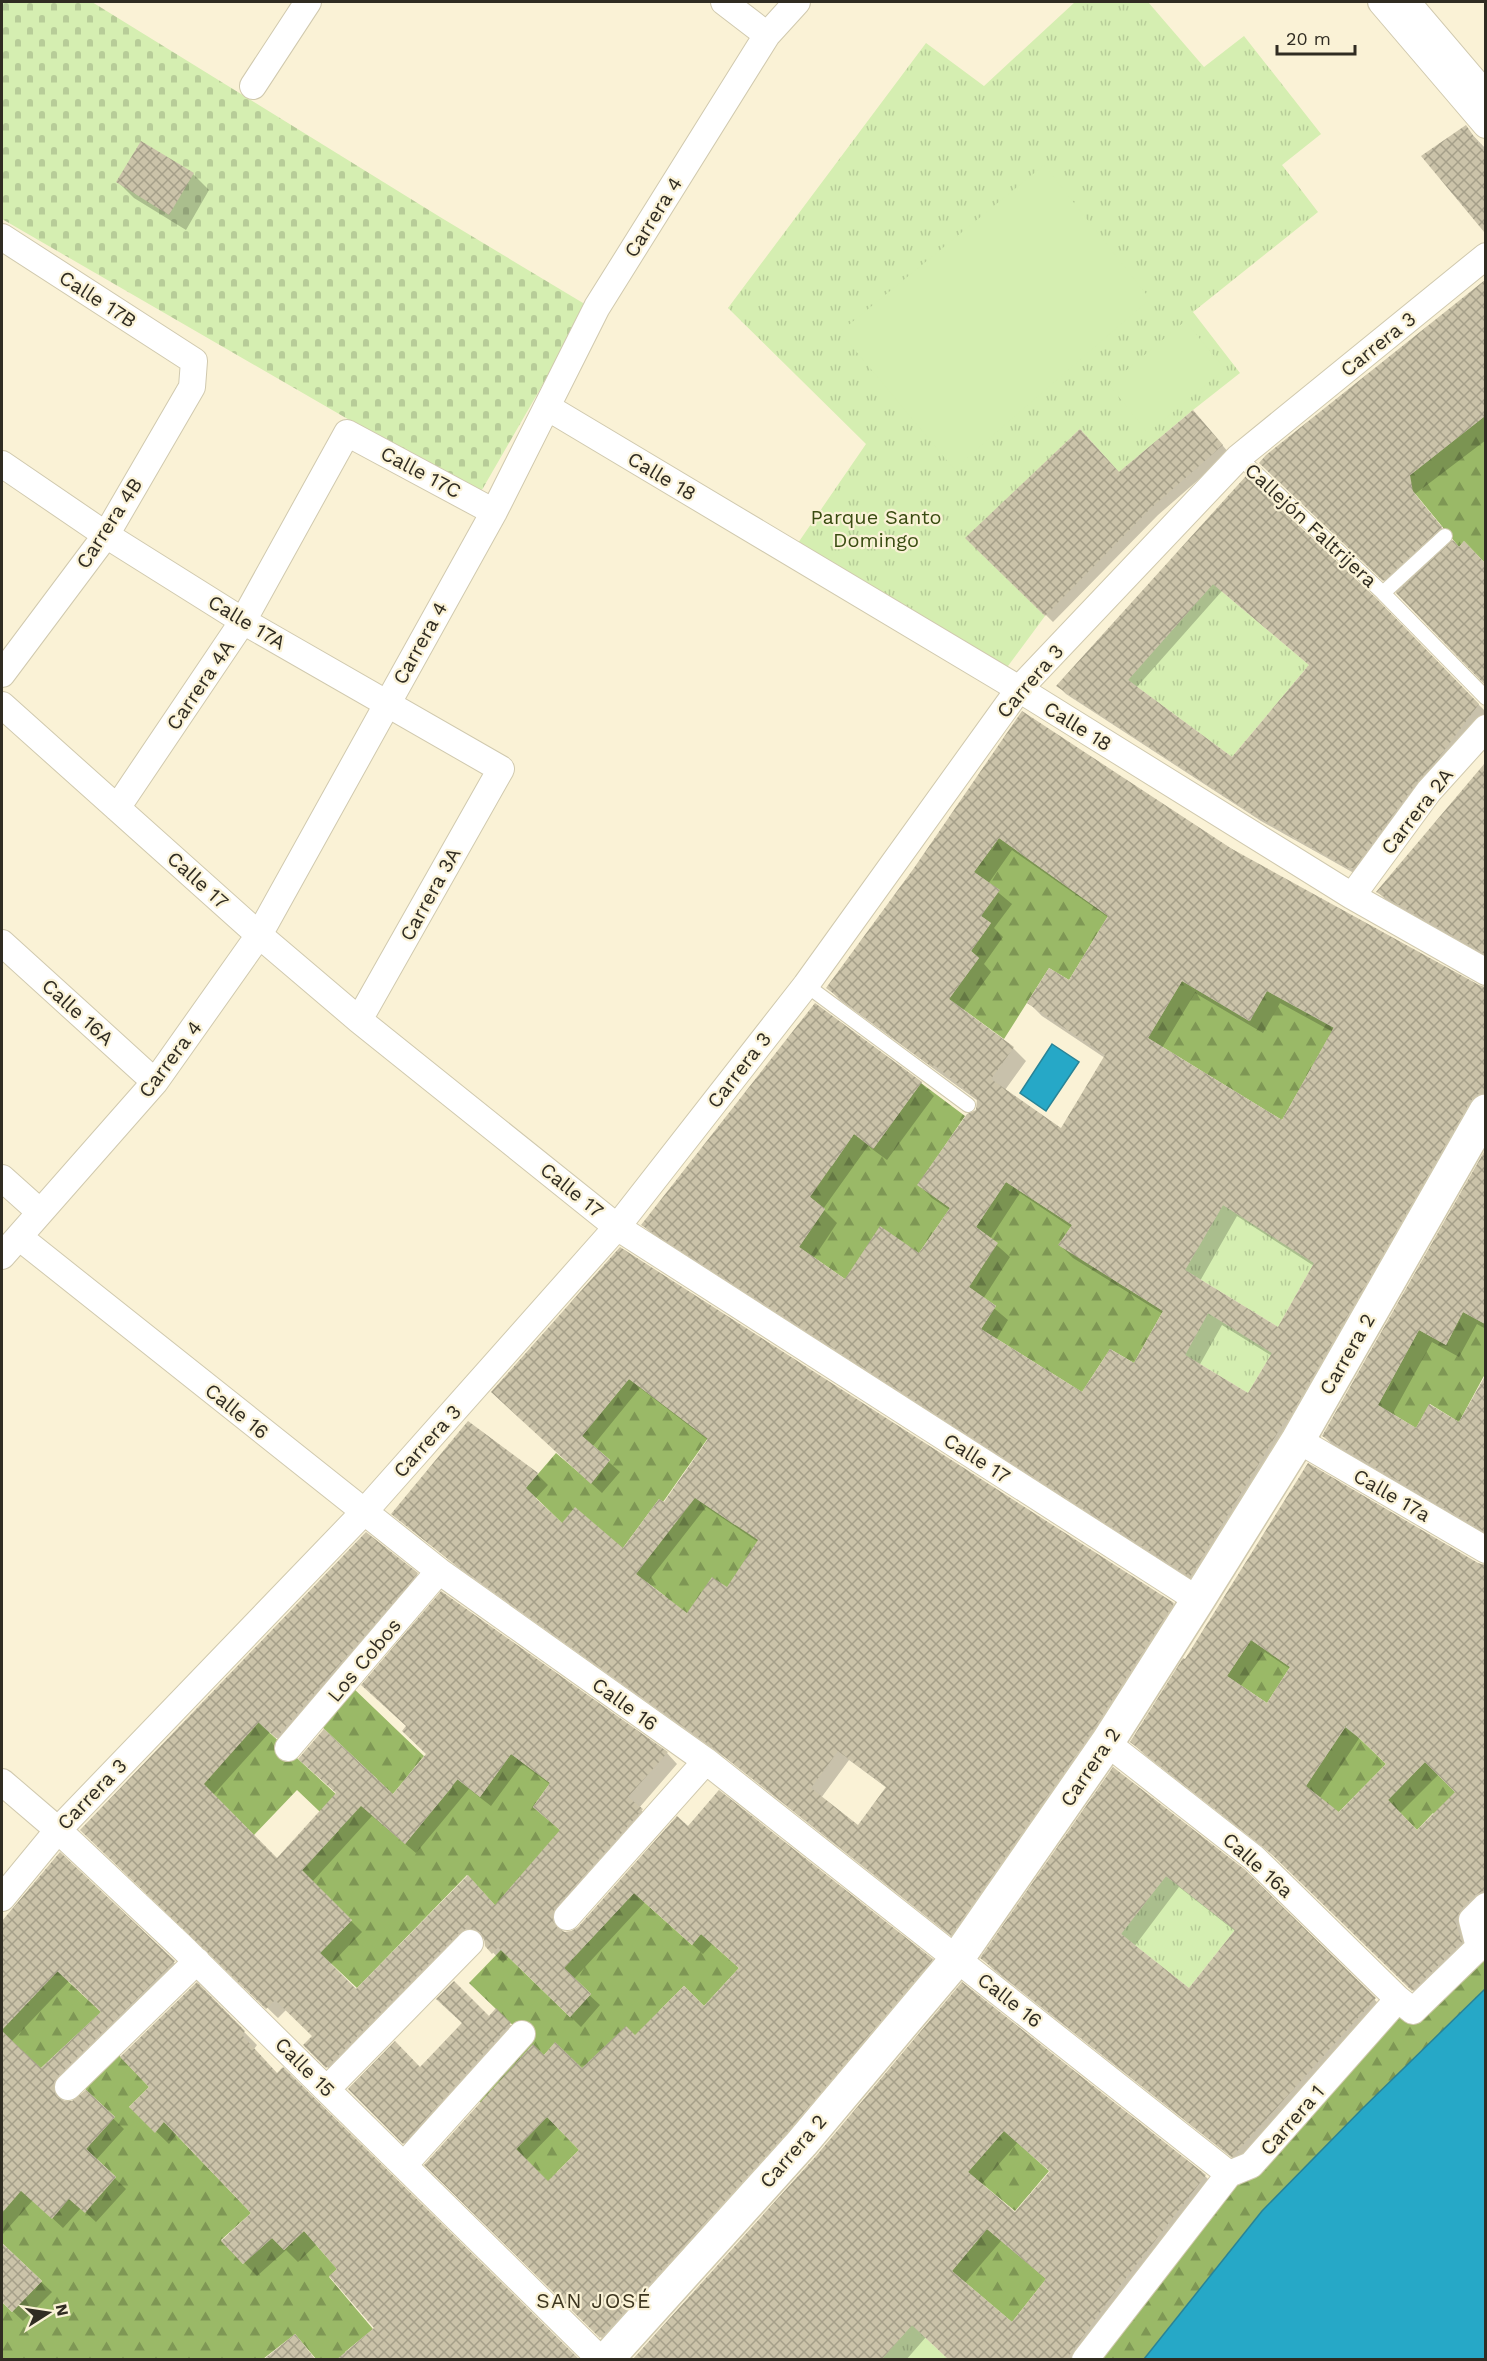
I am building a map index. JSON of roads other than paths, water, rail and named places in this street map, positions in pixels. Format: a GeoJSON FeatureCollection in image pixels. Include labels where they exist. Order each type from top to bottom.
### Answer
{"type":"FeatureCollection","features":[{"type":"Feature","properties":{"kind":"main road","name":"Carrera 2"},"geometry":{"type":"LineString","coordinates":[[606,2360],[802,2143],[957,1959],[1107,1743],[1298,1440],[1485,1111]]}},
{"type":"Feature","properties":{"kind":"street"},"geometry":{"type":"LineString","coordinates":[[253,86],[308,2]]}},
{"type":"Feature","properties":{"kind":"street"},"geometry":{"type":"LineString","coordinates":[[724,2],[767,35]]}},
{"type":"Feature","properties":{"kind":"street","name":"Carrera 4"},"geometry":{"type":"LineString","coordinates":[[2,1256],[155,1082],[259,935],[494,512],[597,307],[767,35],[797,2]]}},
{"type":"Feature","properties":{"kind":"street"},"geometry":{"type":"LineString","coordinates":[[1381,2],[1485,125]]}},
{"type":"Feature","properties":{"kind":"street"},"geometry":{"type":"LineString","coordinates":[[1407,2],[1485,95]]}},
{"type":"Feature","properties":{"kind":"street","name":"Calle 17B"},"geometry":{"type":"LineString","coordinates":[[2,237],[194,361]]}},
{"type":"Feature","properties":{"kind":"street","name":"Carrera 3"},"geometry":{"type":"LineString","coordinates":[[2,1898],[57,1830],[364,1512],[617,1227],[806,985],[1019,689],[1239,457],[1485,256]]}},
{"type":"Feature","properties":{"kind":"street","name":"Carrera 4B"},"geometry":{"type":"LineString","coordinates":[[2,674],[106,535],[192,387],[194,361]]}},
{"type":"Feature","properties":{"kind":"street","name":"Calle 18"},"geometry":{"type":"LineString","coordinates":[[547,407],[1019,689],[1352,896],[1485,972]]}},
{"type":"Feature","properties":{"kind":"street","name":"Calle 17C"},"geometry":{"type":"LineString","coordinates":[[347,433],[494,512]]}},
{"type":"Feature","properties":{"kind":"street","name":"Carrera 4A"},"geometry":{"type":"LineString","coordinates":[[117,808],[243,621],[347,433]]}},
{"type":"Feature","properties":{"kind":"street","name":"Calle 17A"},"geometry":{"type":"LineString","coordinates":[[2,464],[106,535],[243,621],[501,769]]}},
{"type":"Feature","properties":{"kind":"street","name":"Calle 17"},"geometry":{"type":"LineString","coordinates":[[2,705],[259,935],[359,1020],[617,1227],[1198,1600]]}},
{"type":"Feature","properties":{"kind":"street","name":"Carrera 2A"},"geometry":{"type":"LineString","coordinates":[[1352,896],[1429,791],[1485,728]]}},
{"type":"Feature","properties":{"kind":"street","name":"Carrera 3A"},"geometry":{"type":"LineString","coordinates":[[359,1020],[501,769]]}},
{"type":"Feature","properties":{"kind":"street","name":"Calle 16A"},"geometry":{"type":"LineString","coordinates":[[4,952],[155,1082]]}},
{"type":"Feature","properties":{"kind":"street"},"geometry":{"type":"LineString","coordinates":[[2,1178],[40,1212]]}},
{"type":"Feature","properties":{"kind":"street","name":"Calle 16"},"geometry":{"type":"LineString","coordinates":[[19,1237],[439,1571],[706,1761],[1229,2174]]}},
{"type":"Feature","properties":{"kind":"street","name":"Calle 17a"},"geometry":{"type":"LineString","coordinates":[[1298,1440],[1485,1550]]}},
{"type":"Feature","properties":{"kind":"street","name":"Los Cobos"},"geometry":{"type":"LineString","coordinates":[[288,1748],[439,1571]]}},
{"type":"Feature","properties":{"kind":"street","name":"Calle 16a"},"geometry":{"type":"LineString","coordinates":[[1107,1743],[1254,1858],[1398,1999]]}},
{"type":"Feature","properties":{"kind":"street"},"geometry":{"type":"LineString","coordinates":[[567,1917],[706,1761]]}},
{"type":"Feature","properties":{"kind":"street","name":"Calle 15"},"geometry":{"type":"LineString","coordinates":[[2,1782],[57,1830],[197,1961],[601,2360]]}},
{"type":"Feature","properties":{"kind":"street"},"geometry":{"type":"LineString","coordinates":[[1398,1999],[1413,2011],[1479,1947],[1472,1920],[1485,1906]]}},
{"type":"Feature","properties":{"kind":"street"},"geometry":{"type":"LineString","coordinates":[[327,2089],[470,1943]]}},
{"type":"Feature","properties":{"kind":"street"},"geometry":{"type":"LineString","coordinates":[[68,2088],[197,1961]]}},
{"type":"Feature","properties":{"kind":"street","name":"Carrera 1"},"geometry":{"type":"LineString","coordinates":[[1085,2360],[1229,2174],[1251,2165],[1398,1999]]}},
{"type":"Feature","properties":{"kind":"street"},"geometry":{"type":"LineString","coordinates":[[404,2165],[522,2034]]}},
{"type":"Feature","properties":{"kind":"lane","name":"Callejón Faltrijera"},"geometry":{"type":"LineString","coordinates":[[1239,457],[1383,593],[1485,698]]}},
{"type":"Feature","properties":{"kind":"lane","name":"Callejón Faltrijera"},"geometry":{"type":"LineString","coordinates":[[1383,593],[1445,536]]}},
{"type":"Feature","properties":{"kind":"lane"},"geometry":{"type":"LineString","coordinates":[[806,985],[968,1105]]}},
{"type":"Feature","properties":{"kind":"water"},"geometry":{"type":"Polygon","coordinates":[[[1052,1044],[1079,1062],[1046,1111],[1020,1093],[1052,1044]]]}},
{"type":"Feature","properties":{"kind":"water"},"geometry":{"type":"Polygon","coordinates":[[[1485,1989],[1485,2359],[1144,2359],[1262,2211],[1485,1989]]]}},
{"type":"Feature","properties":{"kind":"district","name":"SAN JOSÉ"},"geometry":{"type":"Point","coordinates":[594,2300]}},
{"type":"Feature","properties":{"kind":"park label","name":"Parque Santo Domingo"},"geometry":{"type":"Point","coordinates":[876,528]}}]}
